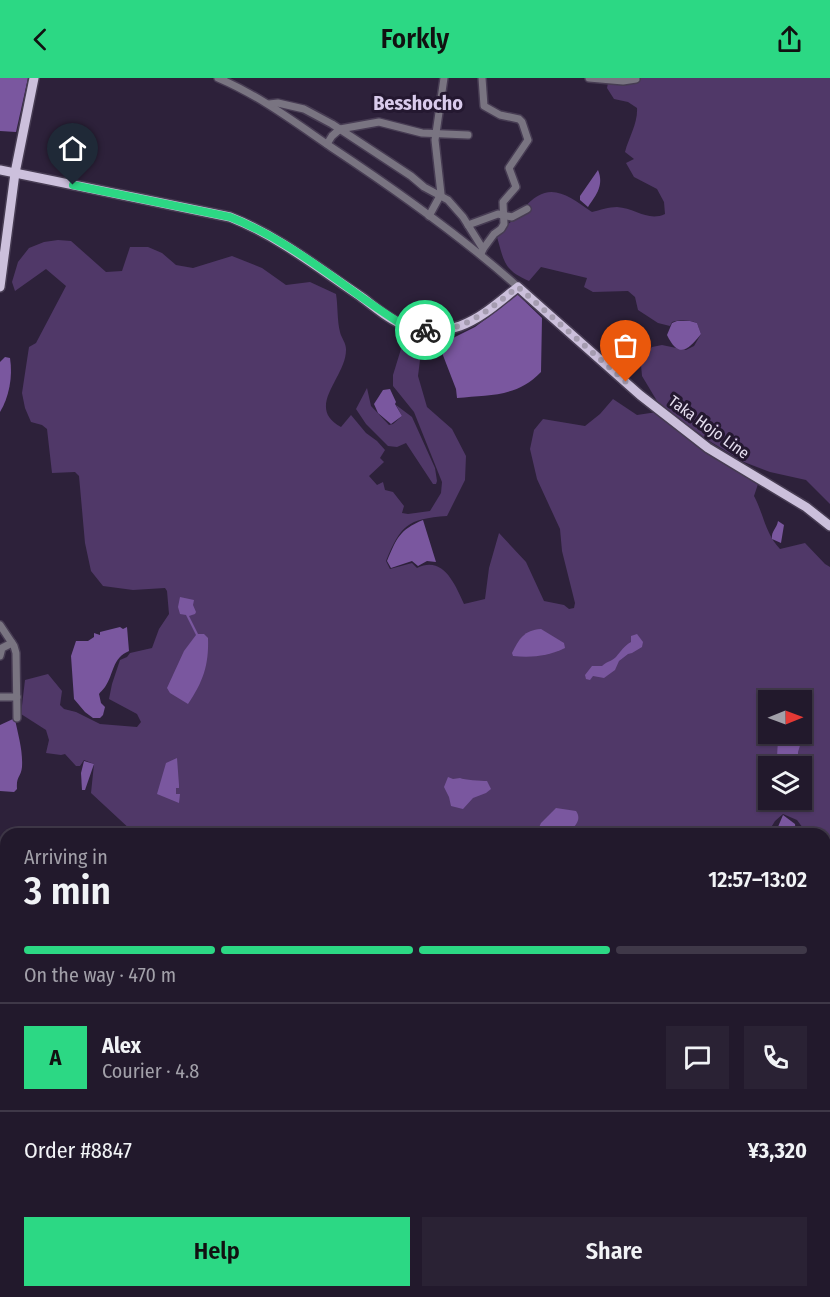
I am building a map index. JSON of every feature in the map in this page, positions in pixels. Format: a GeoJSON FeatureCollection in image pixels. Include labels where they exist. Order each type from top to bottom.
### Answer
{"type":"FeatureCollection","features":[{"type":"Feature","properties":{"kind":"main road"},"geometry":{"type":"LineString","coordinates":[[0,287],[15,173],[34,78]]}},
{"type":"Feature","properties":{"kind":"main road"},"geometry":{"type":"LineString","coordinates":[[0,170],[230,217],[282,242],[403,325],[416,329],[434,331],[461,326],[477,318],[518,287]]}},
{"type":"Feature","properties":{"kind":"main road","name":"Taka Hojo Line"},"geometry":{"type":"LineString","coordinates":[[518,287],[640,395],[708,448],[806,507],[830,526]]}},
{"type":"Feature","properties":{"kind":"street"},"geometry":{"type":"LineString","coordinates":[[218,78],[233,81],[372,174],[482,252],[518,287]]}},
{"type":"Feature","properties":{"kind":"street"},"geometry":{"type":"LineString","coordinates":[[429,216],[440,196],[440,176],[435,154],[444,78]]}},
{"type":"Feature","properties":{"kind":"street"},"geometry":{"type":"LineString","coordinates":[[482,78],[484,106],[500,115],[519,119],[528,140],[508,168],[516,187],[503,202],[504,224],[482,252]]}},
{"type":"Feature","properties":{"kind":"street"},"geometry":{"type":"LineString","coordinates":[[588,78],[623,81],[636,79]]}},
{"type":"Feature","properties":{"kind":"street"},"geometry":{"type":"LineString","coordinates":[[269,104],[278,103],[304,109],[340,129],[402,169],[424,187],[448,200],[468,225],[482,252]]}},
{"type":"Feature","properties":{"kind":"street"},"geometry":{"type":"LineString","coordinates":[[327,144],[340,129],[379,122],[422,133],[468,135]]}},
{"type":"Feature","properties":{"kind":"street"},"geometry":{"type":"LineString","coordinates":[[468,225],[484,217],[498,214],[512,217],[527,209]]}},
{"type":"Feature","properties":{"kind":"street"},"geometry":{"type":"LineString","coordinates":[[0,626],[16,653],[17,717]]}},
{"type":"Feature","properties":{"kind":"street"},"geometry":{"type":"LineString","coordinates":[[0,656],[2,648],[12,643]]}},
{"type":"Feature","properties":{"kind":"street"},"geometry":{"type":"LineString","coordinates":[[0,697],[17,697]]}},
{"type":"Feature","properties":{"kind":"shaded area"},"geometry":{"type":"Polygon","coordinates":[[[0,78],[28,78],[16,132],[0,131],[0,78]]]}},
{"type":"Feature","properties":{"kind":"shaded area"},"geometry":{"type":"Polygon","coordinates":[[[609,78],[830,78],[830,504],[806,480],[770,472],[744,462],[660,406],[642,376],[641,365],[644,355],[652,347],[662,345],[686,350],[694,346],[701,334],[697,323],[678,321],[672,322],[670,326],[658,323],[638,310],[635,297],[628,291],[593,292],[584,287],[587,278],[541,267],[529,281],[514,273],[505,263],[496,234],[502,226],[511,222],[541,194],[557,192],[592,212],[617,207],[647,216],[665,214],[664,202],[657,189],[634,177],[626,163],[634,159],[625,152],[635,125],[637,108],[628,102],[614,99],[607,88],[609,78]]]}},
{"type":"Feature","properties":{"kind":"shaded area"},"geometry":{"type":"Polygon","coordinates":[[[598,170],[600,185],[588,207],[580,200],[580,196],[598,170]]]}},
{"type":"Feature","properties":{"kind":"shaded area"},"geometry":{"type":"Polygon","coordinates":[[[71,241],[106,272],[122,271],[130,247],[148,247],[162,253],[176,265],[193,268],[232,256],[262,268],[286,285],[310,282],[336,294],[339,327],[346,349],[345,360],[330,391],[326,410],[331,419],[341,427],[351,415],[385,450],[380,458],[384,462],[369,476],[377,485],[383,482],[385,490],[393,492],[404,506],[402,513],[408,514],[430,511],[441,493],[442,482],[414,412],[393,386],[393,375],[401,349],[401,341],[420,360],[418,376],[427,407],[452,429],[466,456],[465,480],[447,516],[423,519],[407,526],[396,539],[386,561],[390,569],[412,563],[417,568],[434,565],[441,568],[452,580],[464,604],[485,599],[489,568],[499,533],[526,562],[544,601],[564,605],[569,609],[574,608],[575,603],[562,551],[560,529],[537,479],[530,449],[534,430],[543,419],[585,426],[613,399],[637,415],[657,412],[707,451],[758,484],[754,496],[768,530],[780,549],[805,543],[830,567],[830,828],[803,828],[797,820],[783,814],[771,828],[129,828],[91,793],[94,764],[84,760],[80,766],[76,766],[65,754],[46,753],[49,740],[46,730],[21,714],[25,680],[48,674],[62,691],[60,705],[64,709],[76,712],[100,724],[137,727],[141,722],[137,714],[109,699],[112,684],[120,660],[130,653],[152,648],[159,629],[169,614],[165,588],[133,590],[103,586],[91,571],[85,543],[79,476],[75,472],[52,473],[47,429],[31,422],[22,393],[29,347],[36,343],[66,286],[46,269],[15,291],[12,282],[18,262],[29,248],[44,242],[71,241]]]}},
{"type":"Feature","properties":{"kind":"shaded area"},"geometry":{"type":"Polygon","coordinates":[[[516,293],[542,318],[541,372],[532,380],[513,390],[492,395],[457,398],[456,389],[439,345],[475,327],[502,307],[516,293]]]}},
{"type":"Feature","properties":{"kind":"shaded area"},"geometry":{"type":"Polygon","coordinates":[[[677,321],[697,323],[701,334],[688,348],[680,350],[671,343],[667,335],[672,323],[677,321]]]}},
{"type":"Feature","properties":{"kind":"shaded area"},"geometry":{"type":"Polygon","coordinates":[[[5,357],[10,358],[11,379],[0,412],[0,362],[5,357]]]}},
{"type":"Feature","properties":{"kind":"shaded area"},"geometry":{"type":"Polygon","coordinates":[[[367,388],[371,406],[389,425],[402,416],[396,405],[412,417],[435,468],[436,484],[433,484],[406,443],[397,447],[388,446],[366,424],[356,409],[367,388]]]}},
{"type":"Feature","properties":{"kind":"shaded area"},"geometry":{"type":"Polygon","coordinates":[[[390,389],[402,416],[391,424],[378,413],[374,404],[383,390],[390,389]]]}},
{"type":"Feature","properties":{"kind":"shaded area"},"geometry":{"type":"Polygon","coordinates":[[[423,520],[436,562],[427,561],[418,566],[412,561],[391,568],[387,561],[396,541],[409,527],[423,520]]]}},
{"type":"Feature","properties":{"kind":"shaded area"},"geometry":{"type":"Polygon","coordinates":[[[778,521],[784,525],[781,543],[772,539],[778,521]]]}},
{"type":"Feature","properties":{"kind":"shaded area"},"geometry":{"type":"Polygon","coordinates":[[[180,597],[194,600],[193,605],[196,612],[189,616],[198,634],[204,634],[208,638],[204,673],[188,704],[170,693],[167,688],[184,651],[196,635],[186,615],[180,614],[178,607],[180,597]]]}},
{"type":"Feature","properties":{"kind":"shaded area"},"geometry":{"type":"Polygon","coordinates":[[[120,627],[123,629],[127,627],[129,651],[116,662],[108,682],[99,694],[101,703],[105,707],[103,715],[100,718],[93,718],[74,699],[71,656],[76,641],[88,641],[94,637],[94,633],[100,635],[100,632],[120,627]]]}},
{"type":"Feature","properties":{"kind":"shaded area"},"geometry":{"type":"Polygon","coordinates":[[[541,629],[564,643],[565,648],[540,656],[513,656],[512,653],[517,643],[523,636],[530,631],[541,629]]]}},
{"type":"Feature","properties":{"kind":"shaded area"},"geometry":{"type":"Polygon","coordinates":[[[637,634],[643,642],[642,647],[619,661],[615,670],[604,678],[593,676],[590,680],[586,679],[585,675],[592,666],[602,666],[614,659],[631,642],[631,636],[637,634]]]}},
{"type":"Feature","properties":{"kind":"shaded area"},"geometry":{"type":"Polygon","coordinates":[[[15,719],[21,749],[21,770],[17,789],[14,792],[0,791],[0,725],[15,719]]]}},
{"type":"Feature","properties":{"kind":"shaded area"},"geometry":{"type":"Polygon","coordinates":[[[778,744],[800,744],[798,756],[777,756],[778,744]]]}},
{"type":"Feature","properties":{"kind":"shaded area"},"geometry":{"type":"Polygon","coordinates":[[[177,758],[179,788],[176,788],[176,794],[180,794],[179,803],[157,794],[166,763],[177,758]]]}},
{"type":"Feature","properties":{"kind":"shaded area"},"geometry":{"type":"Polygon","coordinates":[[[84,761],[94,764],[85,790],[82,790],[81,773],[84,761]]]}},
{"type":"Feature","properties":{"kind":"shaded area"},"geometry":{"type":"Polygon","coordinates":[[[448,777],[487,781],[491,789],[473,798],[463,809],[451,806],[444,787],[448,777]]]}},
{"type":"Feature","properties":{"kind":"shaded area"},"geometry":{"type":"Polygon","coordinates":[[[556,808],[576,811],[578,815],[578,821],[573,828],[539,828],[556,808]]]}},
{"type":"Feature","properties":{"kind":"shaded area"},"geometry":{"type":"Polygon","coordinates":[[[783,815],[795,824],[795,828],[778,828],[783,815]]]}},
{"type":"Feature","properties":{"kind":"way so far"},"geometry":{"type":"LineString","coordinates":[[425,330],[434,331],[461,326],[477,318],[518,287],[626,382]]}},
{"type":"Feature","properties":{"kind":"district","name":"Besshocho"},"geometry":{"type":"Point","coordinates":[418,103]}},
{"type":"Feature","properties":{"kind":"route"},"geometry":{"type":"LineString","coordinates":[[73,185],[241,221],[282,242],[403,325],[425,330]]}}]}
